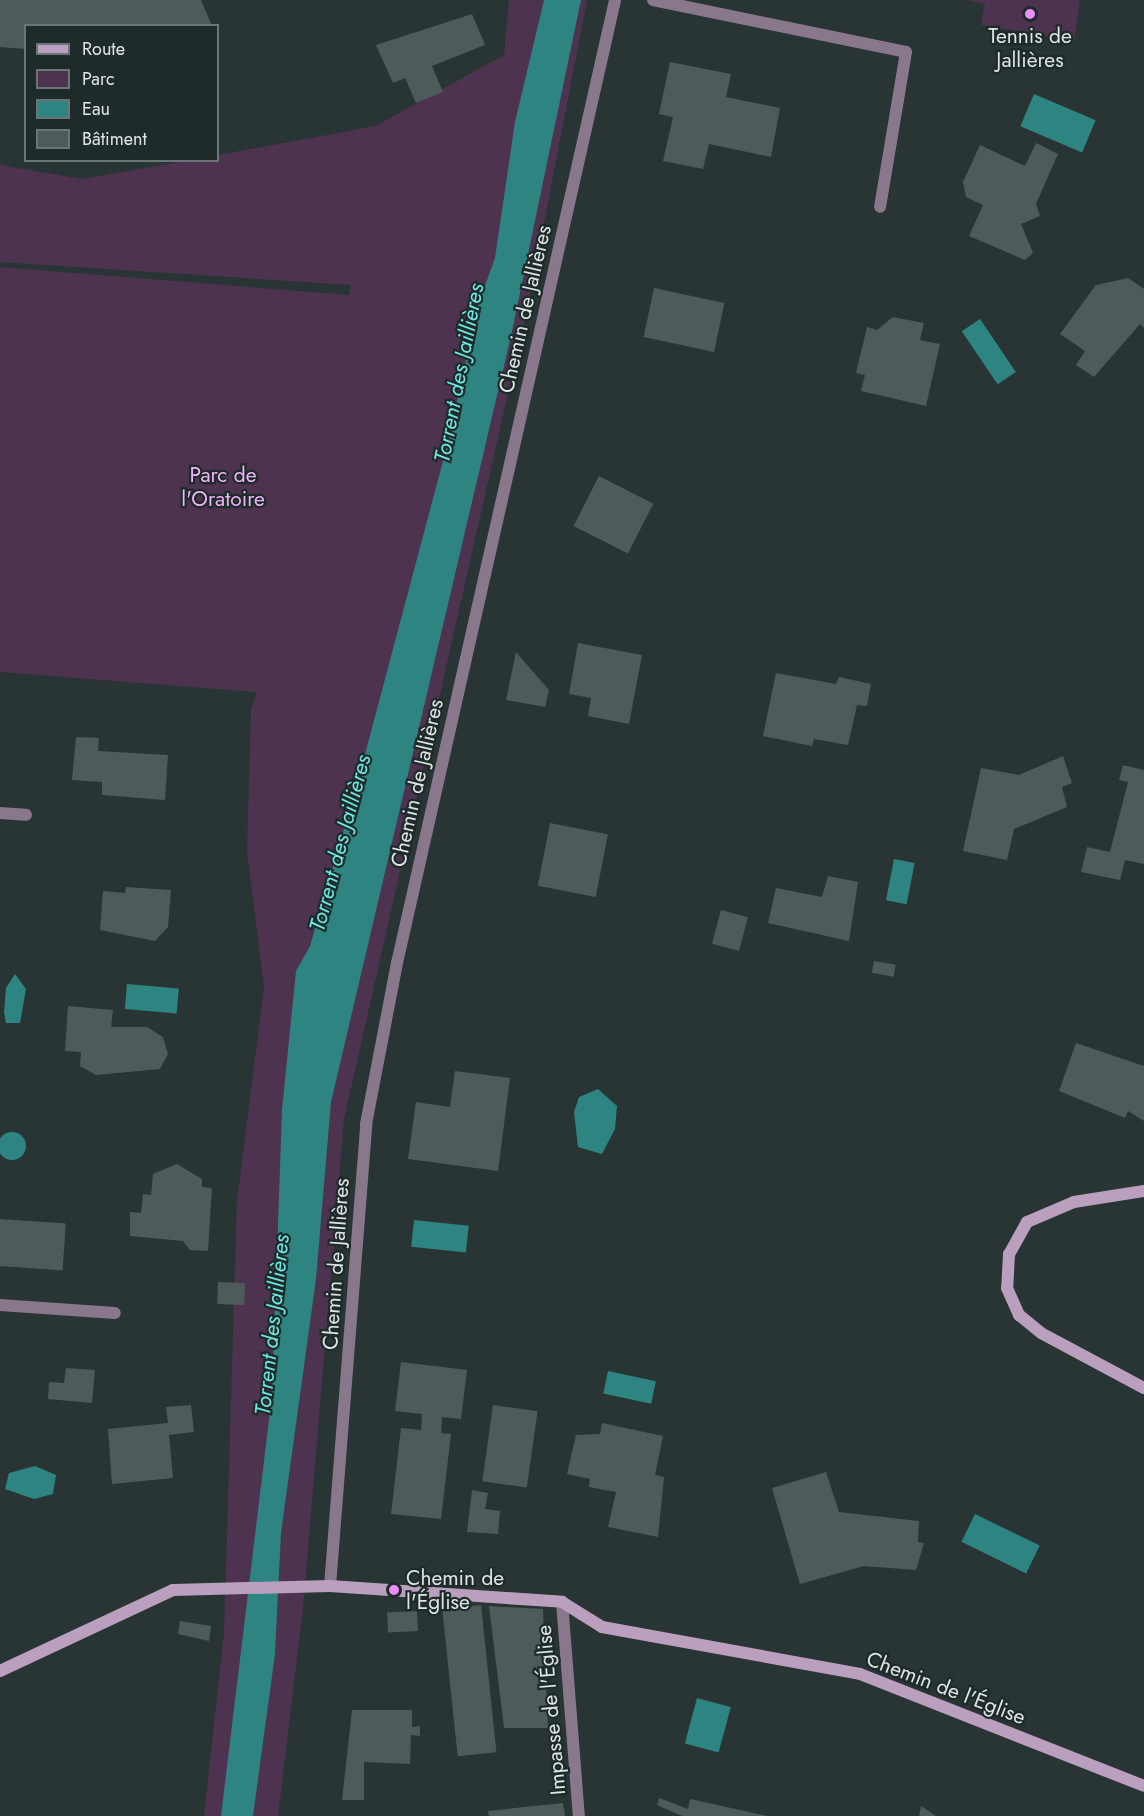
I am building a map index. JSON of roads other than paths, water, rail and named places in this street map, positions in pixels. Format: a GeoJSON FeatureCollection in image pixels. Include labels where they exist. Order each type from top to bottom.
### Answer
{"type":"FeatureCollection","features":[{"type":"Feature","properties":{"kind":"street","name":"Chemin de Jallières"},"geometry":{"type":"LineString","coordinates":[[330,1586],[366,1124],[397,963],[615,0]]}},
{"type":"Feature","properties":{"kind":"street"},"geometry":{"type":"LineString","coordinates":[[653,0],[906,52],[880,207]]}},
{"type":"Feature","properties":{"kind":"street"},"geometry":{"type":"LineString","coordinates":[[0,813],[26,815]]}},
{"type":"Feature","properties":{"kind":"street"},"geometry":{"type":"LineString","coordinates":[[1144,1191],[1074,1202],[1027,1222],[1009,1254],[1007,1288],[1019,1315],[1041,1332],[1144,1388]]}},
{"type":"Feature","properties":{"kind":"street"},"geometry":{"type":"LineString","coordinates":[[0,1305],[115,1313]]}},
{"type":"Feature","properties":{"kind":"street","name":"Chemin de l'Église"},"geometry":{"type":"LineString","coordinates":[[0,1671],[173,1590],[330,1586],[562,1602],[602,1627],[860,1674],[1144,1786]]}},
{"type":"Feature","properties":{"kind":"street","name":"Impasse de l'Église"},"geometry":{"type":"LineString","coordinates":[[562,1602],[579,1816]]}},
{"type":"Feature","properties":{"kind":"water","name":"Torrent des Jaillières"},"geometry":{"type":"Polygon","coordinates":[[[544,0],[581,0],[511,336],[331,1102],[316,1279],[281,1533],[275,1654],[253,1816],[221,1816],[272,1395],[282,1110],[296,971],[310,946],[360,773],[447,446],[478,305],[495,258],[515,122],[544,0]]]}},
{"type":"Feature","properties":{"kind":"water"},"geometry":{"type":"Polygon","coordinates":[[[1034,94],[1096,120],[1082,152],[1020,126],[1034,94]]]}},
{"type":"Feature","properties":{"kind":"water"},"geometry":{"type":"Polygon","coordinates":[[[980,319],[1016,372],[998,384],[962,331],[980,319]]]}},
{"type":"Feature","properties":{"kind":"water"},"geometry":{"type":"Polygon","coordinates":[[[894,859],[915,863],[907,904],[886,900],[894,859]]]}},
{"type":"Feature","properties":{"kind":"water"},"geometry":{"type":"Polygon","coordinates":[[[15,974],[26,989],[20,1023],[6,1023],[4,1012],[6,988],[15,974]]]}},
{"type":"Feature","properties":{"kind":"water"},"geometry":{"type":"Polygon","coordinates":[[[127,984],[179,989],[177,1013],[125,1009],[127,984]]]}},
{"type":"Feature","properties":{"kind":"water"},"geometry":{"type":"Polygon","coordinates":[[[598,1089],[617,1106],[615,1129],[602,1154],[578,1147],[574,1112],[579,1097],[598,1089]]]}},
{"type":"Feature","properties":{"kind":"water"},"geometry":{"type":"Polygon","coordinates":[[[7,1133],[17,1133],[25,1141],[25,1151],[17,1159],[7,1159],[-1,1151],[-1,1141],[7,1133]]]}},
{"type":"Feature","properties":{"kind":"water"},"geometry":{"type":"Polygon","coordinates":[[[414,1220],[469,1226],[466,1253],[411,1247],[414,1220]]]}},
{"type":"Feature","properties":{"kind":"water"},"geometry":{"type":"Polygon","coordinates":[[[608,1371],[656,1381],[651,1404],[603,1393],[608,1371]]]}},
{"type":"Feature","properties":{"kind":"water"},"geometry":{"type":"Polygon","coordinates":[[[35,1466],[56,1475],[53,1494],[34,1499],[5,1489],[9,1473],[35,1466]]]}},
{"type":"Feature","properties":{"kind":"water"},"geometry":{"type":"Polygon","coordinates":[[[975,1514],[1040,1546],[1026,1573],[961,1542],[975,1514]]]}},
{"type":"Feature","properties":{"kind":"water"},"geometry":{"type":"Polygon","coordinates":[[[697,1698],[731,1707],[719,1752],[685,1743],[697,1698]]]}},
{"type":"Feature","properties":{"kind":"place","name":"Tennis de Jallières"},"geometry":{"type":"Point","coordinates":[1030,14]}},
{"type":"Feature","properties":{"kind":"place","name":"Chemin de l'Église"},"geometry":{"type":"Point","coordinates":[394,1590]}},
{"type":"Feature","properties":{"kind":"park label","name":"Parc de l'Oratoire"},"geometry":{"type":"Point","coordinates":[223,487]}}]}
